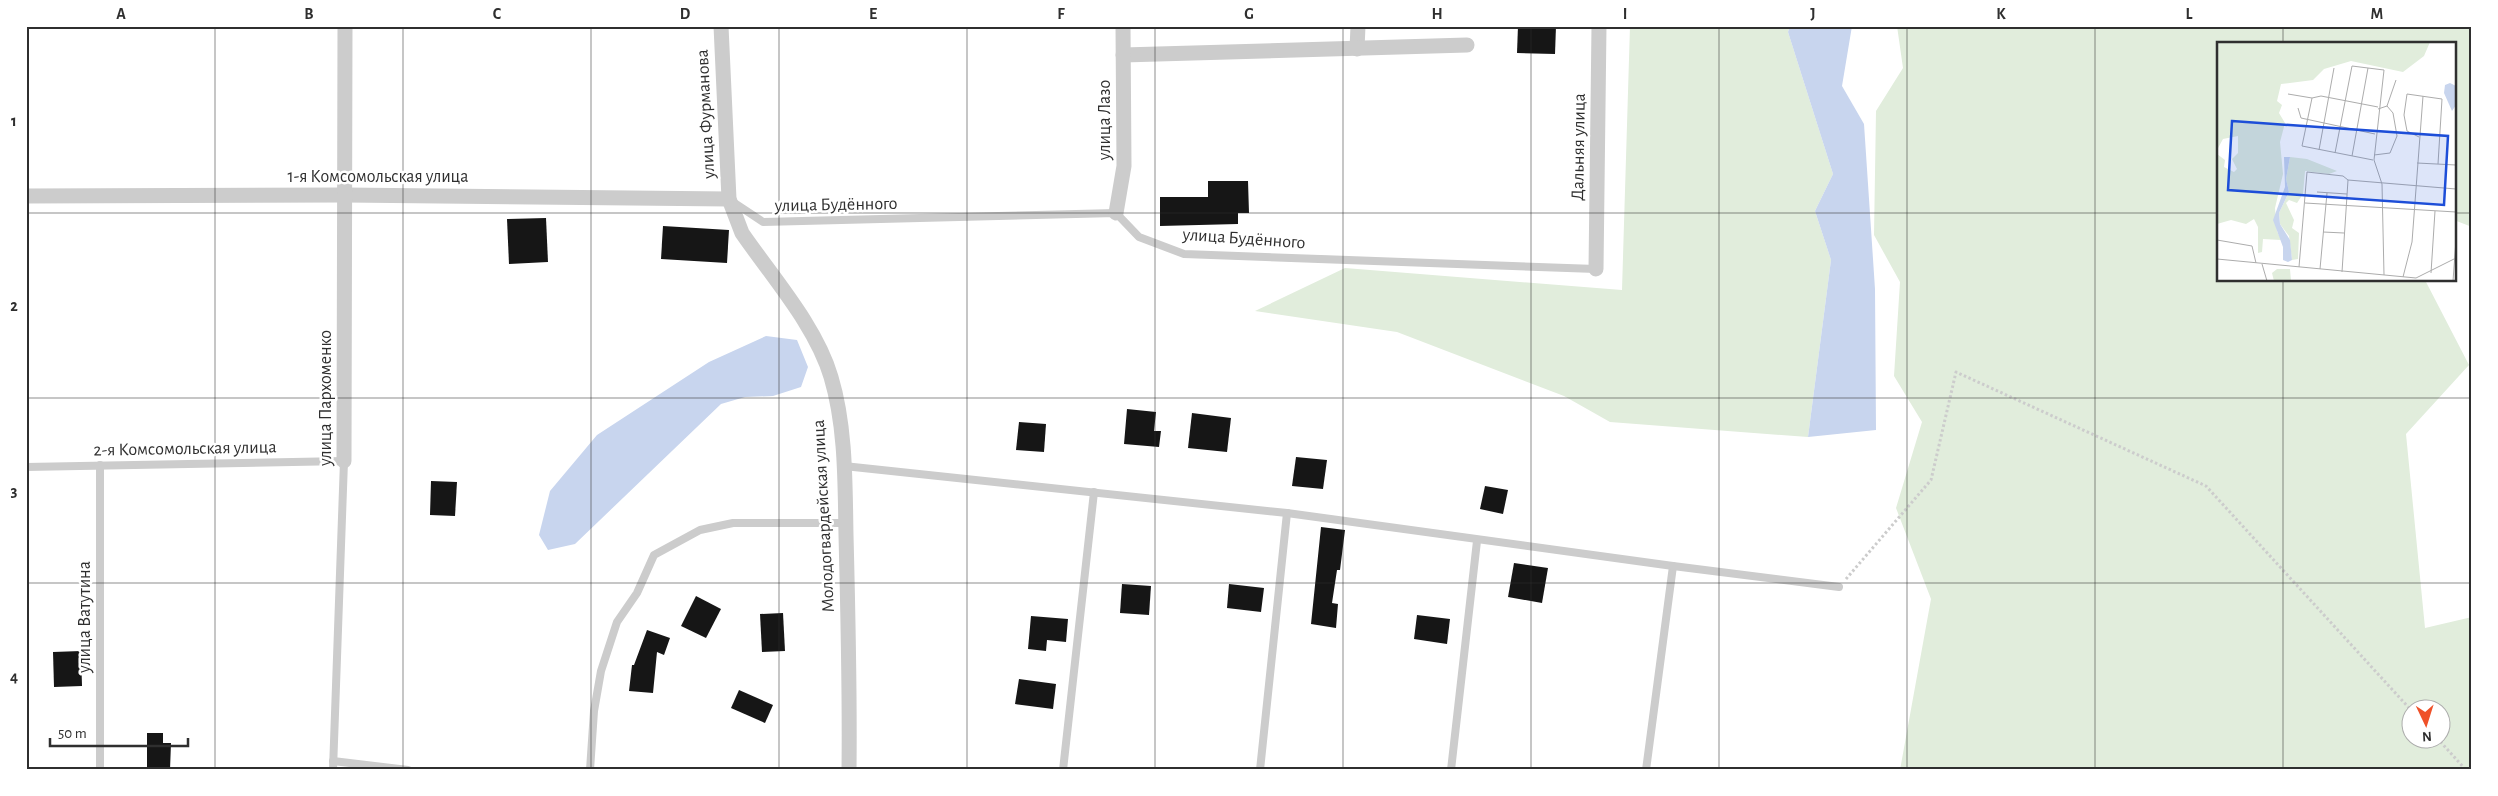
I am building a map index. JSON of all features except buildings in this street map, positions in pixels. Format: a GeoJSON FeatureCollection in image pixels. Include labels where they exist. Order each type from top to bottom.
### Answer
{"type":"FeatureCollection","features":[{"type":"Feature","properties":{"kind":"street","name":"улица Пархоменко"},"geometry":{"type":"LineString","coordinates":[[344,461],[345,26]]}},
{"type":"Feature","properties":{"kind":"street","name":"улица Фурманова"},"geometry":{"type":"LineString","coordinates":[[721,26],[729,199]]}},
{"type":"Feature","properties":{"kind":"street","name":"улица Лазо"},"geometry":{"type":"LineString","coordinates":[[1116,213],[1124,166],[1123,26]]}},
{"type":"Feature","properties":{"kind":"street"},"geometry":{"type":"LineString","coordinates":[[1358,26],[1358,49]]}},
{"type":"Feature","properties":{"kind":"street","name":"Дальняя улица"},"geometry":{"type":"LineString","coordinates":[[1596,269],[1600,26]]}},
{"type":"Feature","properties":{"kind":"street"},"geometry":{"type":"LineString","coordinates":[[1123,55],[1467,45]]}},
{"type":"Feature","properties":{"kind":"street","name":"1-я Комсомольская улица"},"geometry":{"type":"LineString","coordinates":[[26,196],[345,195],[729,199]]}},
{"type":"Feature","properties":{"kind":"street","name":"Молодогвардейская улица"},"geometry":{"type":"LineString","coordinates":[[729,199],[742,234],[816,339],[832,378],[844,466],[851,769]]}},
{"type":"Feature","properties":{"kind":"lane","name":"улица Будённого"},"geometry":{"type":"LineString","coordinates":[[729,199],[763,222],[1116,213],[1139,237],[1184,254],[1596,269]]}},
{"type":"Feature","properties":{"kind":"lane","name":"2-я Комсомольская улица"},"geometry":{"type":"LineString","coordinates":[[26,467],[344,461]]}},
{"type":"Feature","properties":{"kind":"lane","name":"улица Пархоменко"},"geometry":{"type":"LineString","coordinates":[[333,770],[344,461]]}},
{"type":"Feature","properties":{"kind":"lane","name":"улица Ватутина"},"geometry":{"type":"LineString","coordinates":[[100,465],[100,770]]}},
{"type":"Feature","properties":{"kind":"lane"},"geometry":{"type":"LineString","coordinates":[[844,466],[1287,513],[1477,541],[1839,587]]}},
{"type":"Feature","properties":{"kind":"lane"},"geometry":{"type":"LineString","coordinates":[[1062,770],[1094,492]]}},
{"type":"Feature","properties":{"kind":"lane"},"geometry":{"type":"LineString","coordinates":[[1260,770],[1287,513]]}},
{"type":"Feature","properties":{"kind":"lane"},"geometry":{"type":"LineString","coordinates":[[590,770],[594,711],[601,671],[617,622],[637,592],[654,555],[667,546],[700,530],[734,523],[846,524]]}},
{"type":"Feature","properties":{"kind":"lane"},"geometry":{"type":"LineString","coordinates":[[1451,770],[1477,541]]}},
{"type":"Feature","properties":{"kind":"lane"},"geometry":{"type":"LineString","coordinates":[[1646,770],[1673,566]]}},
{"type":"Feature","properties":{"kind":"lane"},"geometry":{"type":"LineString","coordinates":[[334,761],[408,770]]}},
{"type":"Feature","properties":{"kind":"path"},"geometry":{"type":"LineString","coordinates":[[1839,587],[1930,480],[1956,372],[2206,486],[2400,698]]}},
{"type":"Feature","properties":{"kind":"path"},"geometry":{"type":"LineString","coordinates":[[2446,748],[2466,770]]}},
{"type":"Feature","properties":{"kind":"green space"},"geometry":{"type":"Polygon","coordinates":[[[1630,26],[1790,26],[1788,32],[1833,174],[1815,211],[1831,260],[1808,437],[1610,422],[1564,396],[1397,332],[1255,311],[1345,268],[1622,290],[1630,26]]]}},
{"type":"Feature","properties":{"kind":"green space"},"geometry":{"type":"Polygon","coordinates":[[[1897,26],[2472,26],[2472,227],[2456,221],[2456,42],[2217,42],[2217,281],[2426,281],[2469,365],[2406,434],[2425,628],[2472,617],[2472,770],[1900,770],[1931,599],[1896,508],[1922,422],[1894,376],[1900,282],[1874,235],[1876,111],[1903,68],[1897,26]]]}},
{"type":"Feature","properties":{"kind":"water"},"geometry":{"type":"Polygon","coordinates":[[[1790,26],[1852,26],[1842,86],[1864,124],[1875,289],[1876,430],[1808,437],[1831,260],[1815,211],[1833,174],[1788,32],[1790,26]]]}},
{"type":"Feature","properties":{"kind":"water"},"geometry":{"type":"Polygon","coordinates":[[[766,336],[797,340],[808,367],[801,387],[773,396],[745,397],[721,404],[575,544],[548,550],[539,535],[550,491],[597,435],[709,362],[766,336]]]}}]}
